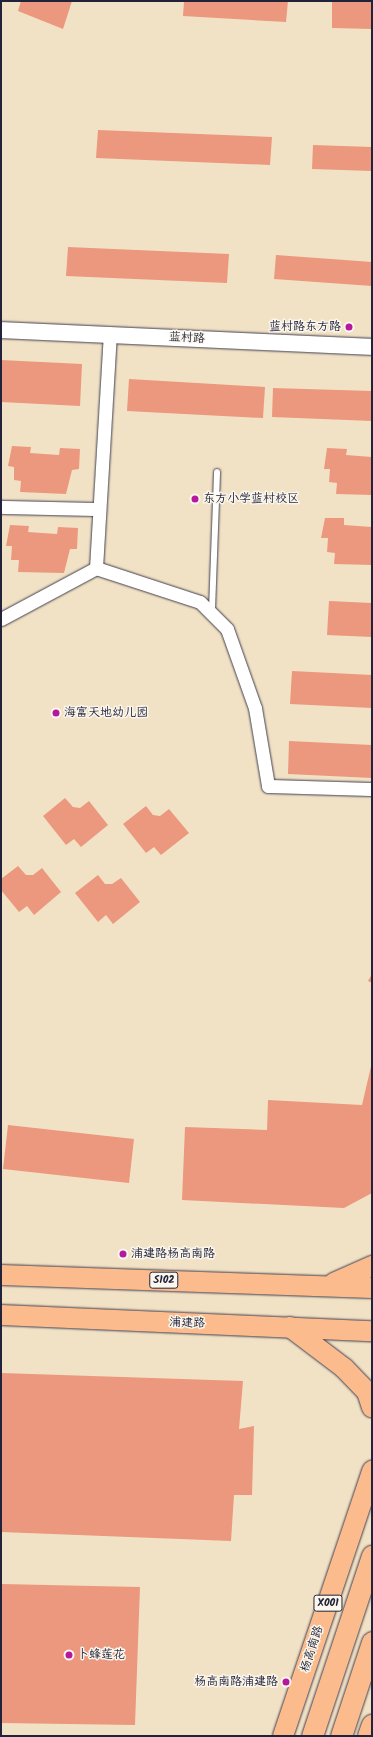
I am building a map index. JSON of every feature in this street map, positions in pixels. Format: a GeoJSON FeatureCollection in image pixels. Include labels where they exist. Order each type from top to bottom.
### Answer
{"type":"FeatureCollection","features":[{"type":"Feature","properties":{"kind":"highway","name":"X001"},"geometry":{"type":"LineString","coordinates":[[312,1736],[372,1556]]}},
{"type":"Feature","properties":{"kind":"highway"},"geometry":{"type":"LineString","coordinates":[[341,1736],[372,1642]]}},
{"type":"Feature","properties":{"kind":"main road"},"geometry":{"type":"LineString","coordinates":[[326,1286],[372,1266]]}},
{"type":"Feature","properties":{"kind":"main road","name":"S102"},"geometry":{"type":"LineString","coordinates":[[1,1275],[372,1288]]}},
{"type":"Feature","properties":{"kind":"main road","name":"浦建路"},"geometry":{"type":"LineString","coordinates":[[1,1315],[372,1331]]}},
{"type":"Feature","properties":{"kind":"main road"},"geometry":{"type":"LineString","coordinates":[[290,1327],[344,1368],[367,1392],[372,1407]]}},
{"type":"Feature","properties":{"kind":"main road","name":"杨高南路"},"geometry":{"type":"LineString","coordinates":[[283,1736],[372,1471]]}},
{"type":"Feature","properties":{"kind":"main road"},"geometry":{"type":"LineString","coordinates":[[368,1736],[372,1725]]}},
{"type":"Feature","properties":{"kind":"street","name":"蓝村路"},"geometry":{"type":"LineString","coordinates":[[1,330],[372,347]]}},
{"type":"Feature","properties":{"kind":"street"},"geometry":{"type":"LineString","coordinates":[[96,568],[110,334]]}},
{"type":"Feature","properties":{"kind":"street"},"geometry":{"type":"LineString","coordinates":[[1,507],[99,509]]}},
{"type":"Feature","properties":{"kind":"street"},"geometry":{"type":"LineString","coordinates":[[1,619],[96,568],[200,602],[212,610],[227,629],[255,708],[268,786],[372,789]]}},
{"type":"Feature","properties":{"kind":"lane"},"geometry":{"type":"LineString","coordinates":[[212,610],[217,472]]}},
{"type":"Feature","properties":{"kind":"building"},"geometry":{"type":"Polygon","coordinates":[[[21,1],[72,1],[63,29],[18,11],[21,1]]]}},
{"type":"Feature","properties":{"kind":"building"},"geometry":{"type":"Polygon","coordinates":[[[184,1],[288,1],[286,22],[183,16],[184,1]]]}},
{"type":"Feature","properties":{"kind":"building"},"geometry":{"type":"Polygon","coordinates":[[[332,1],[372,1],[372,29],[332,28],[332,1]]]}},
{"type":"Feature","properties":{"kind":"building"},"geometry":{"type":"Polygon","coordinates":[[[98,130],[272,137],[270,165],[96,158],[98,130]]]}},
{"type":"Feature","properties":{"kind":"building"},"geometry":{"type":"Polygon","coordinates":[[[313,145],[372,147],[372,171],[312,169],[313,145]]]}},
{"type":"Feature","properties":{"kind":"building"},"geometry":{"type":"Polygon","coordinates":[[[68,247],[229,254],[227,283],[66,276],[68,247]]]}},
{"type":"Feature","properties":{"kind":"building"},"geometry":{"type":"Polygon","coordinates":[[[276,255],[372,262],[372,286],[274,279],[276,255]]]}},
{"type":"Feature","properties":{"kind":"building"},"geometry":{"type":"Polygon","coordinates":[[[1,360],[82,364],[80,406],[1,402],[1,360]]]}},
{"type":"Feature","properties":{"kind":"building"},"geometry":{"type":"Polygon","coordinates":[[[129,379],[265,387],[263,418],[127,411],[129,379]]]}},
{"type":"Feature","properties":{"kind":"building"},"geometry":{"type":"Polygon","coordinates":[[[273,388],[372,391],[372,421],[272,417],[273,388]]]}},
{"type":"Feature","properties":{"kind":"building"},"geometry":{"type":"Polygon","coordinates":[[[12,446],[31,447],[30,453],[59,455],[60,448],[80,449],[79,469],[72,470],[66,494],[20,492],[21,481],[14,480],[14,467],[8,466],[12,446]]]}},
{"type":"Feature","properties":{"kind":"building"},"geometry":{"type":"Polygon","coordinates":[[[327,448],[347,449],[346,455],[372,457],[372,495],[336,494],[337,483],[329,482],[330,469],[324,469],[327,448]]]}},
{"type":"Feature","properties":{"kind":"building"},"geometry":{"type":"Polygon","coordinates":[[[325,518],[344,518],[344,525],[372,527],[372,565],[334,564],[335,553],[327,552],[328,538],[321,538],[325,518]]]}},
{"type":"Feature","properties":{"kind":"building"},"geometry":{"type":"Polygon","coordinates":[[[10,525],[29,526],[28,532],[57,534],[58,527],[78,528],[77,549],[70,549],[64,573],[18,572],[19,560],[11,560],[12,546],[6,546],[10,525]]]}},
{"type":"Feature","properties":{"kind":"building"},"geometry":{"type":"Polygon","coordinates":[[[329,601],[372,603],[372,637],[327,635],[329,601]]]}},
{"type":"Feature","properties":{"kind":"building"},"geometry":{"type":"Polygon","coordinates":[[[292,671],[372,675],[372,708],[290,704],[292,671]]]}},
{"type":"Feature","properties":{"kind":"building"},"geometry":{"type":"Polygon","coordinates":[[[289,741],[372,745],[372,778],[288,774],[289,741]]]}},
{"type":"Feature","properties":{"kind":"building"},"geometry":{"type":"Polygon","coordinates":[[[65,798],[73,807],[80,808],[89,801],[108,825],[81,847],[74,839],[66,845],[43,816],[65,798]]]}},
{"type":"Feature","properties":{"kind":"building"},"geometry":{"type":"Polygon","coordinates":[[[146,806],[153,815],[160,816],[169,809],[189,833],[161,855],[154,847],[146,853],[123,824],[146,806]]]}},
{"type":"Feature","properties":{"kind":"building"},"geometry":{"type":"Polygon","coordinates":[[[18,866],[26,875],[33,875],[42,868],[61,892],[34,915],[27,906],[19,912],[1,890],[1,879],[18,866]]]}},
{"type":"Feature","properties":{"kind":"building"},"geometry":{"type":"Polygon","coordinates":[[[98,875],[105,884],[112,884],[121,878],[140,902],[113,924],[106,915],[98,922],[75,893],[98,875]]]}},
{"type":"Feature","properties":{"kind":"building"},"geometry":{"type":"Polygon","coordinates":[[[372,974],[372,983],[368,981],[372,974]]]}},
{"type":"Feature","properties":{"kind":"building"},"geometry":{"type":"Polygon","coordinates":[[[372,1062],[372,1193],[344,1208],[182,1200],[185,1127],[267,1130],[268,1100],[362,1105],[372,1062]]]}},
{"type":"Feature","properties":{"kind":"building"},"geometry":{"type":"Polygon","coordinates":[[[8,1125],[134,1139],[129,1183],[3,1169],[8,1125]]]}},
{"type":"Feature","properties":{"kind":"building"},"geometry":{"type":"Polygon","coordinates":[[[1,1373],[243,1381],[239,1429],[254,1426],[252,1495],[234,1495],[231,1541],[1,1532],[1,1373]]]}},
{"type":"Feature","properties":{"kind":"building","name":"卜蜂莲花"},"geometry":{"type":"Polygon","coordinates":[[[1,1584],[140,1587],[135,1725],[1,1723],[1,1584]]]}},
{"type":"Feature","properties":{"kind":"place","name":"蓝村路东方路"},"geometry":{"type":"Point","coordinates":[349,327]}},
{"type":"Feature","properties":{"kind":"place","name":"东方小学蓝村校区"},"geometry":{"type":"Point","coordinates":[195,499]}},
{"type":"Feature","properties":{"kind":"place","name":"海富天地幼儿园"},"geometry":{"type":"Point","coordinates":[56,713]}},
{"type":"Feature","properties":{"kind":"place","name":"浦建路杨高南路"},"geometry":{"type":"Point","coordinates":[123,1254]}},
{"type":"Feature","properties":{"kind":"place","name":"卜蜂莲花"},"geometry":{"type":"Point","coordinates":[69,1655]}},
{"type":"Feature","properties":{"kind":"place","name":"杨高南路浦建路"},"geometry":{"type":"Point","coordinates":[286,1682]}}]}
